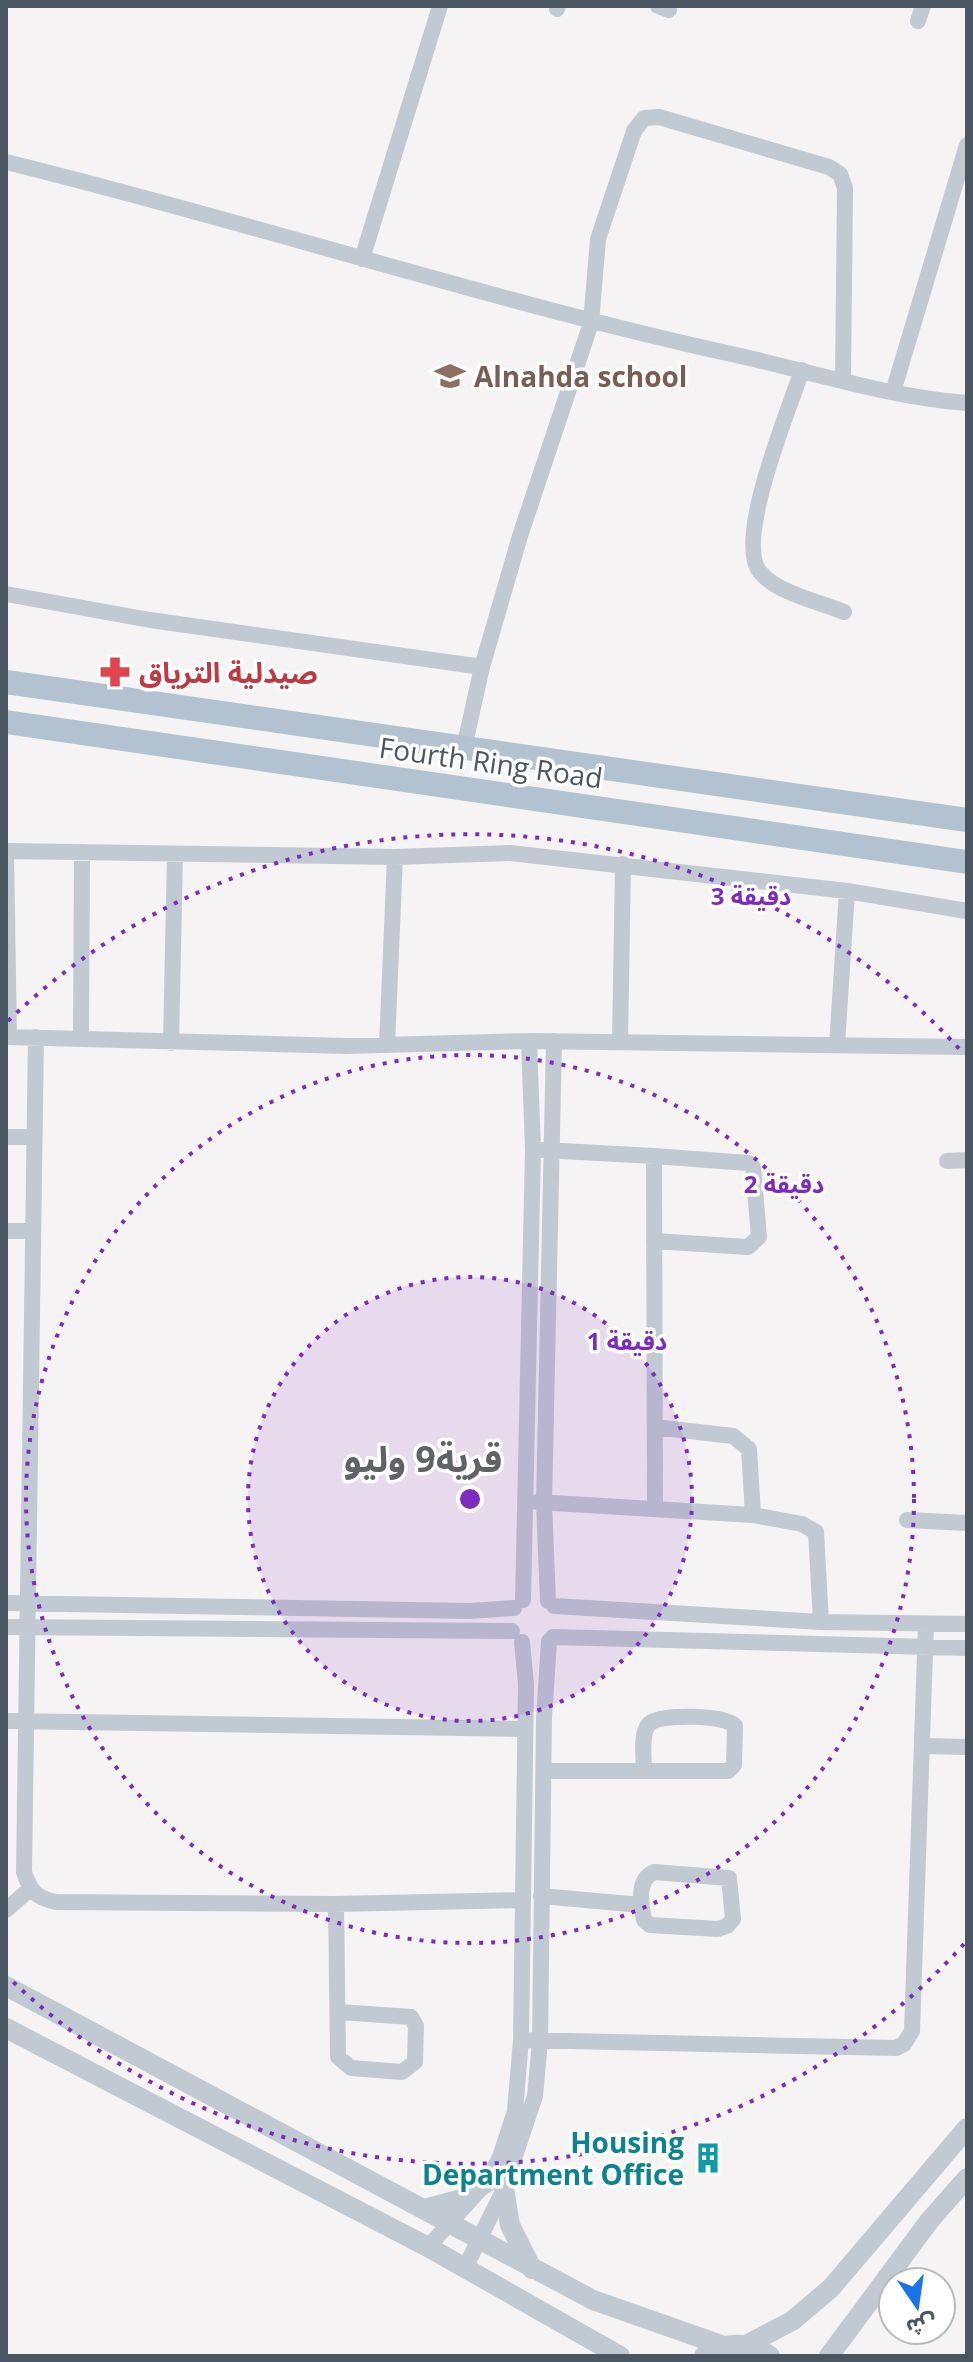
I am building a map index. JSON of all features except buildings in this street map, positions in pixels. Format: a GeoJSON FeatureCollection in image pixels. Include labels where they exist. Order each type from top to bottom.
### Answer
{"type":"FeatureCollection","features":[{"type":"Feature","properties":{"kind":"main road","name":"Fourth Ring Road"},"geometry":{"type":"LineString","coordinates":[[6,682],[967,820]]}},
{"type":"Feature","properties":{"kind":"main road","name":"Fourth Ring Road"},"geometry":{"type":"LineString","coordinates":[[6,722],[967,862]]}},
{"type":"Feature","properties":{"kind":"street"},"geometry":{"type":"LineString","coordinates":[[362,259],[440,6]]}},
{"type":"Feature","properties":{"kind":"street"},"geometry":{"type":"LineString","coordinates":[[464,748],[482,667],[520,536],[591,323],[598,239],[634,131],[644,118],[659,117],[829,167],[840,174],[845,188],[843,379]]}},
{"type":"Feature","properties":{"kind":"street"},"geometry":{"type":"LineString","coordinates":[[893,392],[967,145]]}},
{"type":"Feature","properties":{"kind":"street"},"geometry":{"type":"LineString","coordinates":[[6,162],[129,192],[591,323],[893,392],[967,403]]}},
{"type":"Feature","properties":{"kind":"street"},"geometry":{"type":"LineString","coordinates":[[802,370],[757,509],[751,542],[753,560],[772,582],[844,612]]}},
{"type":"Feature","properties":{"kind":"street"},"geometry":{"type":"LineString","coordinates":[[6,594],[150,620],[482,667]]}},
{"type":"Feature","properties":{"kind":"street"},"geometry":{"type":"LineString","coordinates":[[967,911],[847,891],[510,853],[395,857],[6,851],[8,1037],[171,1043],[387,1045],[554,1041],[967,1047]]}},
{"type":"Feature","properties":{"kind":"street"},"geometry":{"type":"LineString","coordinates":[[81,1039],[82,852]]}},
{"type":"Feature","properties":{"kind":"street"},"geometry":{"type":"LineString","coordinates":[[171,1043],[175,854]]}},
{"type":"Feature","properties":{"kind":"street"},"geometry":{"type":"LineString","coordinates":[[387,1045],[395,857]]}},
{"type":"Feature","properties":{"kind":"street"},"geometry":{"type":"LineString","coordinates":[[620,1042],[623,864]]}},
{"type":"Feature","properties":{"kind":"street"},"geometry":{"type":"LineString","coordinates":[[837,1045],[847,891]]}},
{"type":"Feature","properties":{"kind":"street"},"geometry":{"type":"LineString","coordinates":[[36,1037],[24,1721],[24,1872],[30,1889],[40,1899],[56,1902],[336,1904],[523,1900]]}},
{"type":"Feature","properties":{"kind":"street"},"geometry":{"type":"LineString","coordinates":[[428,2247],[495,2186],[529,2121],[540,2041],[544,1771],[551,1639],[559,1618],[551,1604],[536,1502],[529,1041]]}},
{"type":"Feature","properties":{"kind":"street"},"geometry":{"type":"LineString","coordinates":[[465,2268],[478,2241],[513,2121],[521,2040],[526,1684],[517,1636],[510,1620],[518,1604],[536,1502],[553,1151],[554,1041]]}},
{"type":"Feature","properties":{"kind":"street"},"geometry":{"type":"LineString","coordinates":[[6,1137],[34,1137]]}},
{"type":"Feature","properties":{"kind":"street"},"geometry":{"type":"LineString","coordinates":[[533,1150],[748,1163],[753,1167],[759,1237],[748,1247],[654,1241]]}},
{"type":"Feature","properties":{"kind":"street"},"geometry":{"type":"LineString","coordinates":[[654,1156],[655,1509]]}},
{"type":"Feature","properties":{"kind":"street"},"geometry":{"type":"LineString","coordinates":[[947,1161],[967,1160]]}},
{"type":"Feature","properties":{"kind":"street"},"geometry":{"type":"LineString","coordinates":[[6,1231],[32,1231]]}},
{"type":"Feature","properties":{"kind":"street"},"geometry":{"type":"LineString","coordinates":[[655,1427],[733,1436],[743,1442],[749,1449],[753,1515]]}},
{"type":"Feature","properties":{"kind":"street"},"geometry":{"type":"LineString","coordinates":[[536,1502],[753,1515],[802,1524],[816,1532],[821,1622]]}},
{"type":"Feature","properties":{"kind":"street"},"geometry":{"type":"LineString","coordinates":[[907,1520],[967,1523]]}},
{"type":"Feature","properties":{"kind":"street"},"geometry":{"type":"LineString","coordinates":[[6,1603],[518,1604],[536,1597],[551,1604],[821,1622],[967,1624]]}},
{"type":"Feature","properties":{"kind":"street"},"geometry":{"type":"LineString","coordinates":[[521,2040],[896,2048],[904,2044],[912,2031],[926,1624]]}},
{"type":"Feature","properties":{"kind":"street"},"geometry":{"type":"LineString","coordinates":[[6,1627],[517,1636],[541,1645],[551,1639],[967,1648]]}},
{"type":"Feature","properties":{"kind":"street"},"geometry":{"type":"LineString","coordinates":[[544,1771],[728,1771],[734,1765],[735,1726],[724,1718],[661,1718],[651,1721],[645,1731],[644,1769]]}},
{"type":"Feature","properties":{"kind":"street"},"geometry":{"type":"LineString","coordinates":[[6,1721],[524,1729]]}},
{"type":"Feature","properties":{"kind":"street"},"geometry":{"type":"LineString","coordinates":[[922,1746],[967,1747]]}},
{"type":"Feature","properties":{"kind":"street"},"geometry":{"type":"LineString","coordinates":[[654,1872],[724,1876],[731,1882],[733,1919],[727,1926],[718,1929],[650,1925],[644,1920],[641,1905],[642,1883],[646,1875],[654,1872]]}},
{"type":"Feature","properties":{"kind":"street"},"geometry":{"type":"LineString","coordinates":[[6,1910],[30,1889]]}},
{"type":"Feature","properties":{"kind":"street"},"geometry":{"type":"LineString","coordinates":[[541,1896],[641,1905]]}},
{"type":"Feature","properties":{"kind":"street"},"geometry":{"type":"LineString","coordinates":[[336,1904],[338,2057],[342,2064],[351,2068],[402,2072],[415,2062],[416,2026],[411,2017],[339,2012]]}},
{"type":"Feature","properties":{"kind":"street"},"geometry":{"type":"LineString","coordinates":[[620,2356],[428,2247],[6,2028],[15,1990],[593,2300],[724,2346],[746,2345],[792,2321],[831,2288],[967,2128]]}},
{"type":"Feature","properties":{"kind":"street"},"geometry":{"type":"LineString","coordinates":[[829,2356],[930,2220],[967,2178]]}},
{"type":"Feature","properties":{"kind":"street"},"geometry":{"type":"LineString","coordinates":[[424,2209],[495,2186]]}},
{"type":"Feature","properties":{"kind":"street"},"geometry":{"type":"LineString","coordinates":[[495,2186],[532,2269]]}},
{"type":"Feature","properties":{"kind":"street"},"geometry":{"type":"LineString","coordinates":[[746,2345],[770,2356]]}},
{"type":"Feature","properties":{"kind":"street"},"geometry":{"type":"LineString","coordinates":[[704,2356],[724,2346]]}},
{"type":"Feature","properties":{"kind":"place","name":"Alnahda school"},"geometry":{"type":"Point","coordinates":[450,376]}},
{"type":"Feature","properties":{"kind":"place","name":"صيدلية الترياق"},"geometry":{"type":"Point","coordinates":[115,672]}},
{"type":"Feature","properties":{"kind":"place","name":"Housing Department Office"},"geometry":{"type":"Point","coordinates":[708,2158]}},
{"type":"Feature","properties":{"kind":"district","name":"قرية9 وليو"},"geometry":{"type":"Point","coordinates":[423,1458]}}]}
